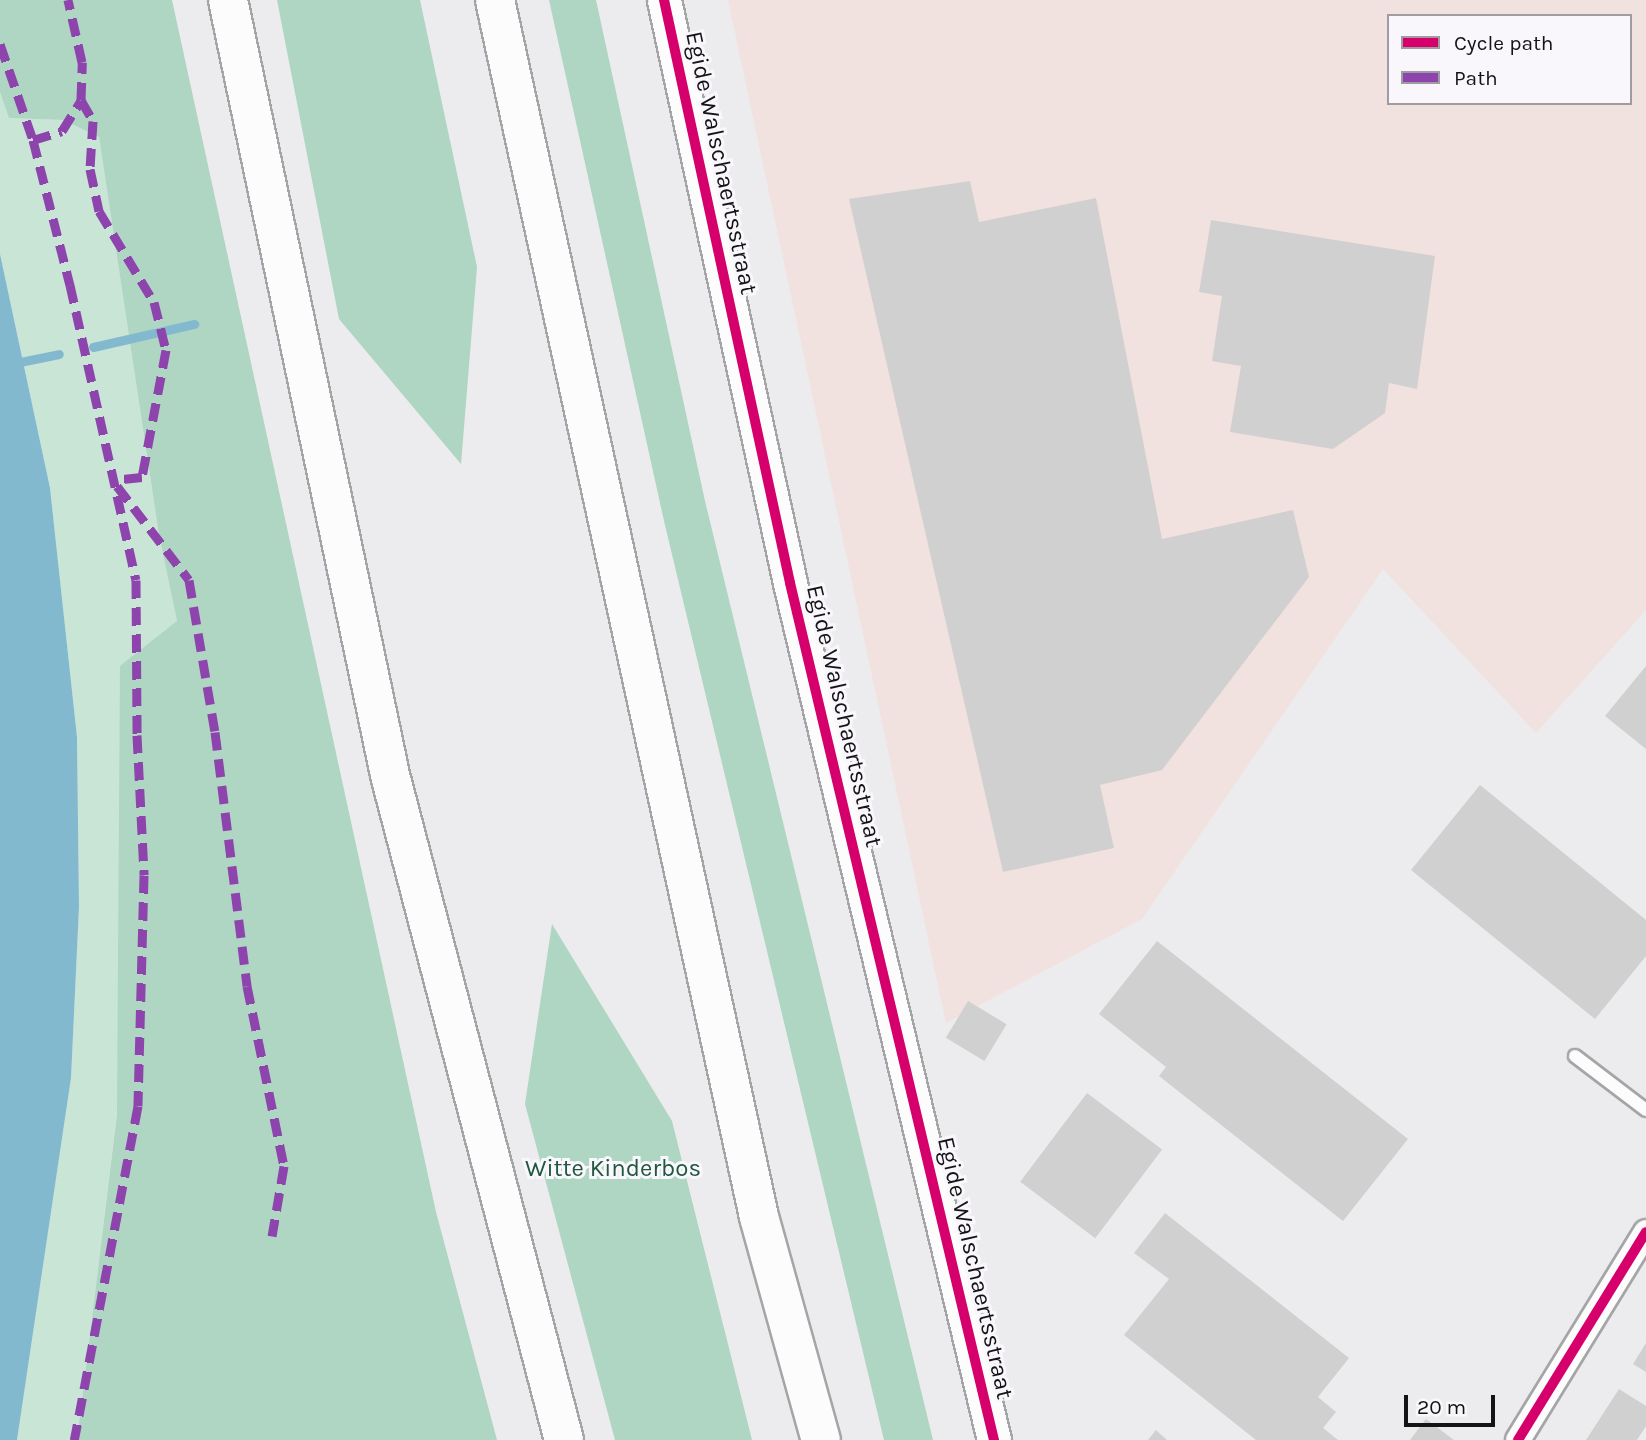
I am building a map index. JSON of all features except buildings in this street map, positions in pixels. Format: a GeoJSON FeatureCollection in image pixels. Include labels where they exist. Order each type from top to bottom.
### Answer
{"type":"FeatureCollection","features":[{"type":"Feature","properties":{"kind":"highway"},"geometry":{"type":"LineString","coordinates":[[228,0],[390,775],[564,1440]]}},
{"type":"Feature","properties":{"kind":"highway"},"geometry":{"type":"LineString","coordinates":[[495,0],[759,1217],[821,1440]]}},
{"type":"Feature","properties":{"kind":"main road","name":"Egide Walschaertsstraat"},"geometry":{"type":"LineString","coordinates":[[664,0],[790,583],[994,1440]]}},
{"type":"Feature","properties":{"kind":"street"},"geometry":{"type":"LineString","coordinates":[[1518,1440],[1646,1233]]}},
{"type":"Feature","properties":{"kind":"lane"},"geometry":{"type":"LineString","coordinates":[[1575,1056],[1646,1110]]}},
{"type":"Feature","properties":{"kind":"shaded area"},"geometry":{"type":"Polygon","coordinates":[[[728,0],[1646,0],[1646,610],[1536,733],[1383,569],[1142,919],[946,1023],[728,0]]]}},
{"type":"Feature","properties":{"kind":"green space"},"geometry":{"type":"Polygon","coordinates":[[[0,0],[172,0],[436,1212],[497,1440],[77,1440],[117,1114],[120,666],[177,621],[159,535],[99,137],[63,120],[9,118],[0,92],[0,0]]]}},
{"type":"Feature","properties":{"kind":"green space"},"geometry":{"type":"Polygon","coordinates":[[[277,0],[420,0],[477,267],[461,464],[339,319],[277,0]]]}},
{"type":"Feature","properties":{"kind":"green space"},"geometry":{"type":"Polygon","coordinates":[[[549,0],[596,0],[705,501],[933,1440],[884,1440],[664,521],[549,0]]]}},
{"type":"Feature","properties":{"kind":"green space"},"geometry":{"type":"Polygon","coordinates":[[[0,92],[10,118],[63,120],[99,137],[159,535],[177,621],[77,1440],[17,1440],[71,1078],[79,907],[77,737],[50,488],[0,254],[0,92]]]}},
{"type":"Feature","properties":{"kind":"green space","name":"Witte Kinderbos"},"geometry":{"type":"Polygon","coordinates":[[[552,924],[672,1121],[752,1440],[615,1440],[525,1104],[552,924]]]}},
{"type":"Feature","properties":{"kind":"water"},"geometry":{"type":"Polygon","coordinates":[[[0,254],[50,488],[77,737],[79,907],[71,1078],[17,1440],[0,1440],[0,254]]]}},
{"type":"Feature","properties":{"kind":"waterway"},"geometry":{"type":"LineString","coordinates":[[93,347],[194,324]]}},
{"type":"Feature","properties":{"kind":"waterway"},"geometry":{"type":"LineString","coordinates":[[0,366],[59,354]]}},
{"type":"Feature","properties":{"kind":"marked path"},"geometry":{"type":"LineString","coordinates":[[33,140],[62,131],[81,100],[82,62],[68,0]]}},
{"type":"Feature","properties":{"kind":"marked path"},"geometry":{"type":"LineString","coordinates":[[0,44],[33,140],[70,285],[136,580],[137,735],[144,875],[138,1106],[74,1440]]}},
{"type":"Feature","properties":{"kind":"marked path"},"geometry":{"type":"LineString","coordinates":[[81,100],[93,121],[90,169],[99,211],[154,302],[166,350],[142,477],[113,480]]}},
{"type":"Feature","properties":{"kind":"marked path"},"geometry":{"type":"LineString","coordinates":[[117,486],[189,580],[215,732],[247,986],[284,1166],[272,1236]]}},
{"type":"Feature","properties":{"kind":"cycle path"},"geometry":{"type":"LineString","coordinates":[[664,0],[790,583],[994,1440]]}},
{"type":"Feature","properties":{"kind":"cycle path"},"geometry":{"type":"LineString","coordinates":[[1518,1440],[1646,1232]]}}]}
